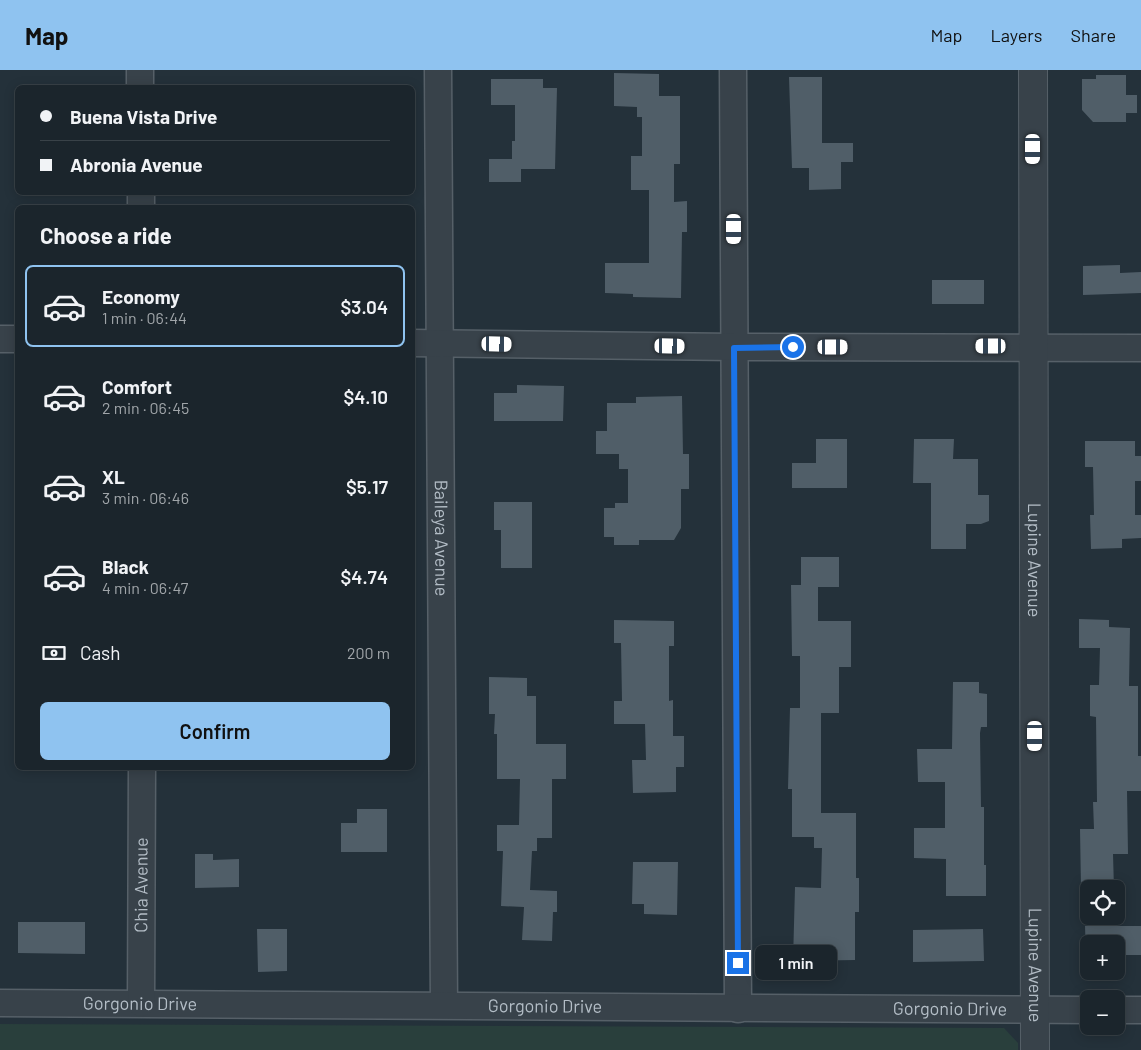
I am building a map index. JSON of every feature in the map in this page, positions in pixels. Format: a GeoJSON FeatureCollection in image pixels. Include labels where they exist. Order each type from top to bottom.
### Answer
{"type":"FeatureCollection","features":[{"type":"Feature","properties":{"kind":"street"},"geometry":{"type":"LineString","coordinates":[[140,70],[140,85]]}},
{"type":"Feature","properties":{"kind":"street","name":"Baileya Avenue"},"geometry":{"type":"LineString","coordinates":[[438,70],[444,1005]]}},
{"type":"Feature","properties":{"kind":"street"},"geometry":{"type":"LineString","coordinates":[[733,70],[738,1009]]}},
{"type":"Feature","properties":{"kind":"street","name":"Lupine Avenue"},"geometry":{"type":"LineString","coordinates":[[1033,70],[1035,1050]]}},
{"type":"Feature","properties":{"kind":"street"},"geometry":{"type":"LineString","coordinates":[[0,339],[15,339]]}},
{"type":"Feature","properties":{"kind":"street"},"geometry":{"type":"LineString","coordinates":[[415,343],[734,348],[1034,346],[1141,348]]}},
{"type":"Feature","properties":{"kind":"street","name":"Chia Avenue"},"geometry":{"type":"LineString","coordinates":[[141,1004],[142,770]]}},
{"type":"Feature","properties":{"kind":"street","name":"Gorgonio Drive"},"geometry":{"type":"LineString","coordinates":[[0,1003],[1080,1010]]}},
{"type":"Feature","properties":{"kind":"street"},"geometry":{"type":"LineString","coordinates":[[1125,1010],[1141,1010]]}},
{"type":"Feature","properties":{"kind":"green space"},"geometry":{"type":"Polygon","coordinates":[[[0,1024],[1004,1028],[1018,1043],[1018,1050],[0,1050],[0,1024]]]}},
{"type":"Feature","properties":{"kind":"building"},"geometry":{"type":"Polygon","coordinates":[[[614,73],[659,74],[659,96],[680,96],[680,164],[674,164],[674,202],[687,201],[687,232],[682,232],[681,298],[633,297],[633,294],[605,293],[605,263],[649,263],[649,190],[631,190],[631,156],[642,156],[642,117],[637,117],[637,107],[614,106],[614,73]]]}},
{"type":"Feature","properties":{"kind":"building"},"geometry":{"type":"Polygon","coordinates":[[[1096,75],[1126,75],[1126,95],[1137,95],[1137,113],[1126,113],[1126,122],[1093,122],[1082,110],[1082,79],[1096,79],[1096,75]]]}},
{"type":"Feature","properties":{"kind":"building"},"geometry":{"type":"Polygon","coordinates":[[[789,77],[822,77],[822,143],[853,143],[853,162],[841,162],[841,189],[809,190],[809,168],[792,168],[789,77]]]}},
{"type":"Feature","properties":{"kind":"building"},"geometry":{"type":"Polygon","coordinates":[[[491,79],[543,79],[543,88],[557,88],[555,169],[521,169],[521,182],[489,182],[489,159],[512,159],[512,141],[515,141],[515,105],[491,105],[491,79]]]}},
{"type":"Feature","properties":{"kind":"building"},"geometry":{"type":"Polygon","coordinates":[[[1120,265],[1120,273],[1141,272],[1141,293],[1083,295],[1083,266],[1120,265]]]}},
{"type":"Feature","properties":{"kind":"building"},"geometry":{"type":"Polygon","coordinates":[[[932,280],[984,280],[984,304],[932,304],[932,280]]]}},
{"type":"Feature","properties":{"kind":"building"},"geometry":{"type":"Polygon","coordinates":[[[517,385],[564,386],[563,421],[494,421],[494,393],[517,393],[517,385]]]}},
{"type":"Feature","properties":{"kind":"building"},"geometry":{"type":"Polygon","coordinates":[[[682,396],[683,454],[689,454],[689,489],[681,489],[681,528],[674,540],[639,540],[639,545],[614,545],[614,537],[604,537],[604,508],[615,508],[615,503],[628,503],[628,469],[619,469],[619,454],[596,454],[596,431],[607,431],[607,403],[636,403],[636,397],[682,396]]]}},
{"type":"Feature","properties":{"kind":"building"},"geometry":{"type":"Polygon","coordinates":[[[816,439],[847,439],[847,488],[792,488],[792,463],[816,463],[816,439]]]}},
{"type":"Feature","properties":{"kind":"building"},"geometry":{"type":"Polygon","coordinates":[[[914,439],[954,439],[953,459],[978,459],[978,495],[989,495],[989,521],[981,524],[966,524],[966,549],[931,549],[931,483],[913,483],[914,439]]]}},
{"type":"Feature","properties":{"kind":"building"},"geometry":{"type":"Polygon","coordinates":[[[1085,441],[1135,441],[1135,456],[1141,456],[1141,481],[1135,481],[1135,515],[1141,515],[1141,538],[1122,539],[1122,548],[1091,549],[1090,515],[1094,515],[1093,467],[1085,467],[1085,441]]]}},
{"type":"Feature","properties":{"kind":"building"},"geometry":{"type":"Polygon","coordinates":[[[494,502],[532,502],[532,568],[501,568],[501,530],[494,530],[494,502]]]}},
{"type":"Feature","properties":{"kind":"building"},"geometry":{"type":"Polygon","coordinates":[[[801,557],[839,557],[839,587],[818,587],[818,621],[851,621],[851,667],[839,667],[839,713],[821,713],[821,813],[856,813],[856,878],[859,878],[859,912],[855,912],[855,960],[793,961],[795,887],[821,888],[822,848],[814,848],[814,837],[792,837],[792,789],[788,789],[790,708],[800,708],[800,656],[792,656],[791,585],[801,585],[801,557]]]}},
{"type":"Feature","properties":{"kind":"building"},"geometry":{"type":"Polygon","coordinates":[[[1079,619],[1109,620],[1109,627],[1130,628],[1129,686],[1138,686],[1138,756],[1141,756],[1141,791],[1127,791],[1128,854],[1113,854],[1114,880],[1081,880],[1080,829],[1094,829],[1093,802],[1097,802],[1096,717],[1090,716],[1090,685],[1099,685],[1100,648],[1079,648],[1079,619]]]}},
{"type":"Feature","properties":{"kind":"building"},"geometry":{"type":"Polygon","coordinates":[[[614,620],[674,621],[674,646],[669,646],[669,701],[673,700],[673,736],[684,736],[684,767],[676,767],[676,792],[633,793],[632,760],[646,760],[645,724],[614,724],[614,701],[622,701],[621,643],[614,643],[614,620]]]}},
{"type":"Feature","properties":{"kind":"building"},"geometry":{"type":"Polygon","coordinates":[[[489,677],[527,678],[527,696],[536,696],[536,744],[566,744],[566,779],[552,779],[552,838],[537,838],[537,851],[532,851],[530,890],[557,891],[557,912],[553,912],[552,941],[522,940],[524,907],[501,906],[503,851],[497,851],[497,825],[519,825],[520,779],[497,779],[497,734],[494,734],[495,714],[489,714],[489,677]]]}},
{"type":"Feature","properties":{"kind":"building"},"geometry":{"type":"Polygon","coordinates":[[[953,682],[979,682],[979,693],[987,694],[987,727],[981,727],[980,733],[981,807],[984,807],[986,896],[946,896],[946,859],[914,858],[914,828],[945,828],[945,782],[918,782],[917,749],[952,749],[953,682]]]}},
{"type":"Feature","properties":{"kind":"building"},"geometry":{"type":"Polygon","coordinates":[[[357,809],[387,809],[387,852],[341,852],[341,823],[357,823],[357,809]]]}},
{"type":"Feature","properties":{"kind":"building"},"geometry":{"type":"Polygon","coordinates":[[[195,854],[213,854],[213,860],[239,859],[239,887],[195,888],[195,854]]]}},
{"type":"Feature","properties":{"kind":"building"},"geometry":{"type":"Polygon","coordinates":[[[633,862],[678,862],[677,915],[644,914],[644,904],[632,904],[633,862]]]}},
{"type":"Feature","properties":{"kind":"building"},"geometry":{"type":"Polygon","coordinates":[[[18,922],[85,922],[85,954],[18,953],[18,922]]]}},
{"type":"Feature","properties":{"kind":"building"},"geometry":{"type":"Polygon","coordinates":[[[1085,926],[1141,926],[1141,955],[1125,955],[1125,935],[1085,935],[1085,926]]]}},
{"type":"Feature","properties":{"kind":"building"},"geometry":{"type":"Polygon","coordinates":[[[257,929],[287,929],[287,971],[258,972],[257,929]]]}},
{"type":"Feature","properties":{"kind":"building"},"geometry":{"type":"Polygon","coordinates":[[[983,929],[984,961],[913,962],[913,930],[983,929]]]}},
{"type":"Feature","properties":{"kind":"route"},"geometry":{"type":"LineString","coordinates":[[738,963],[734,348],[793,347]]}}]}
